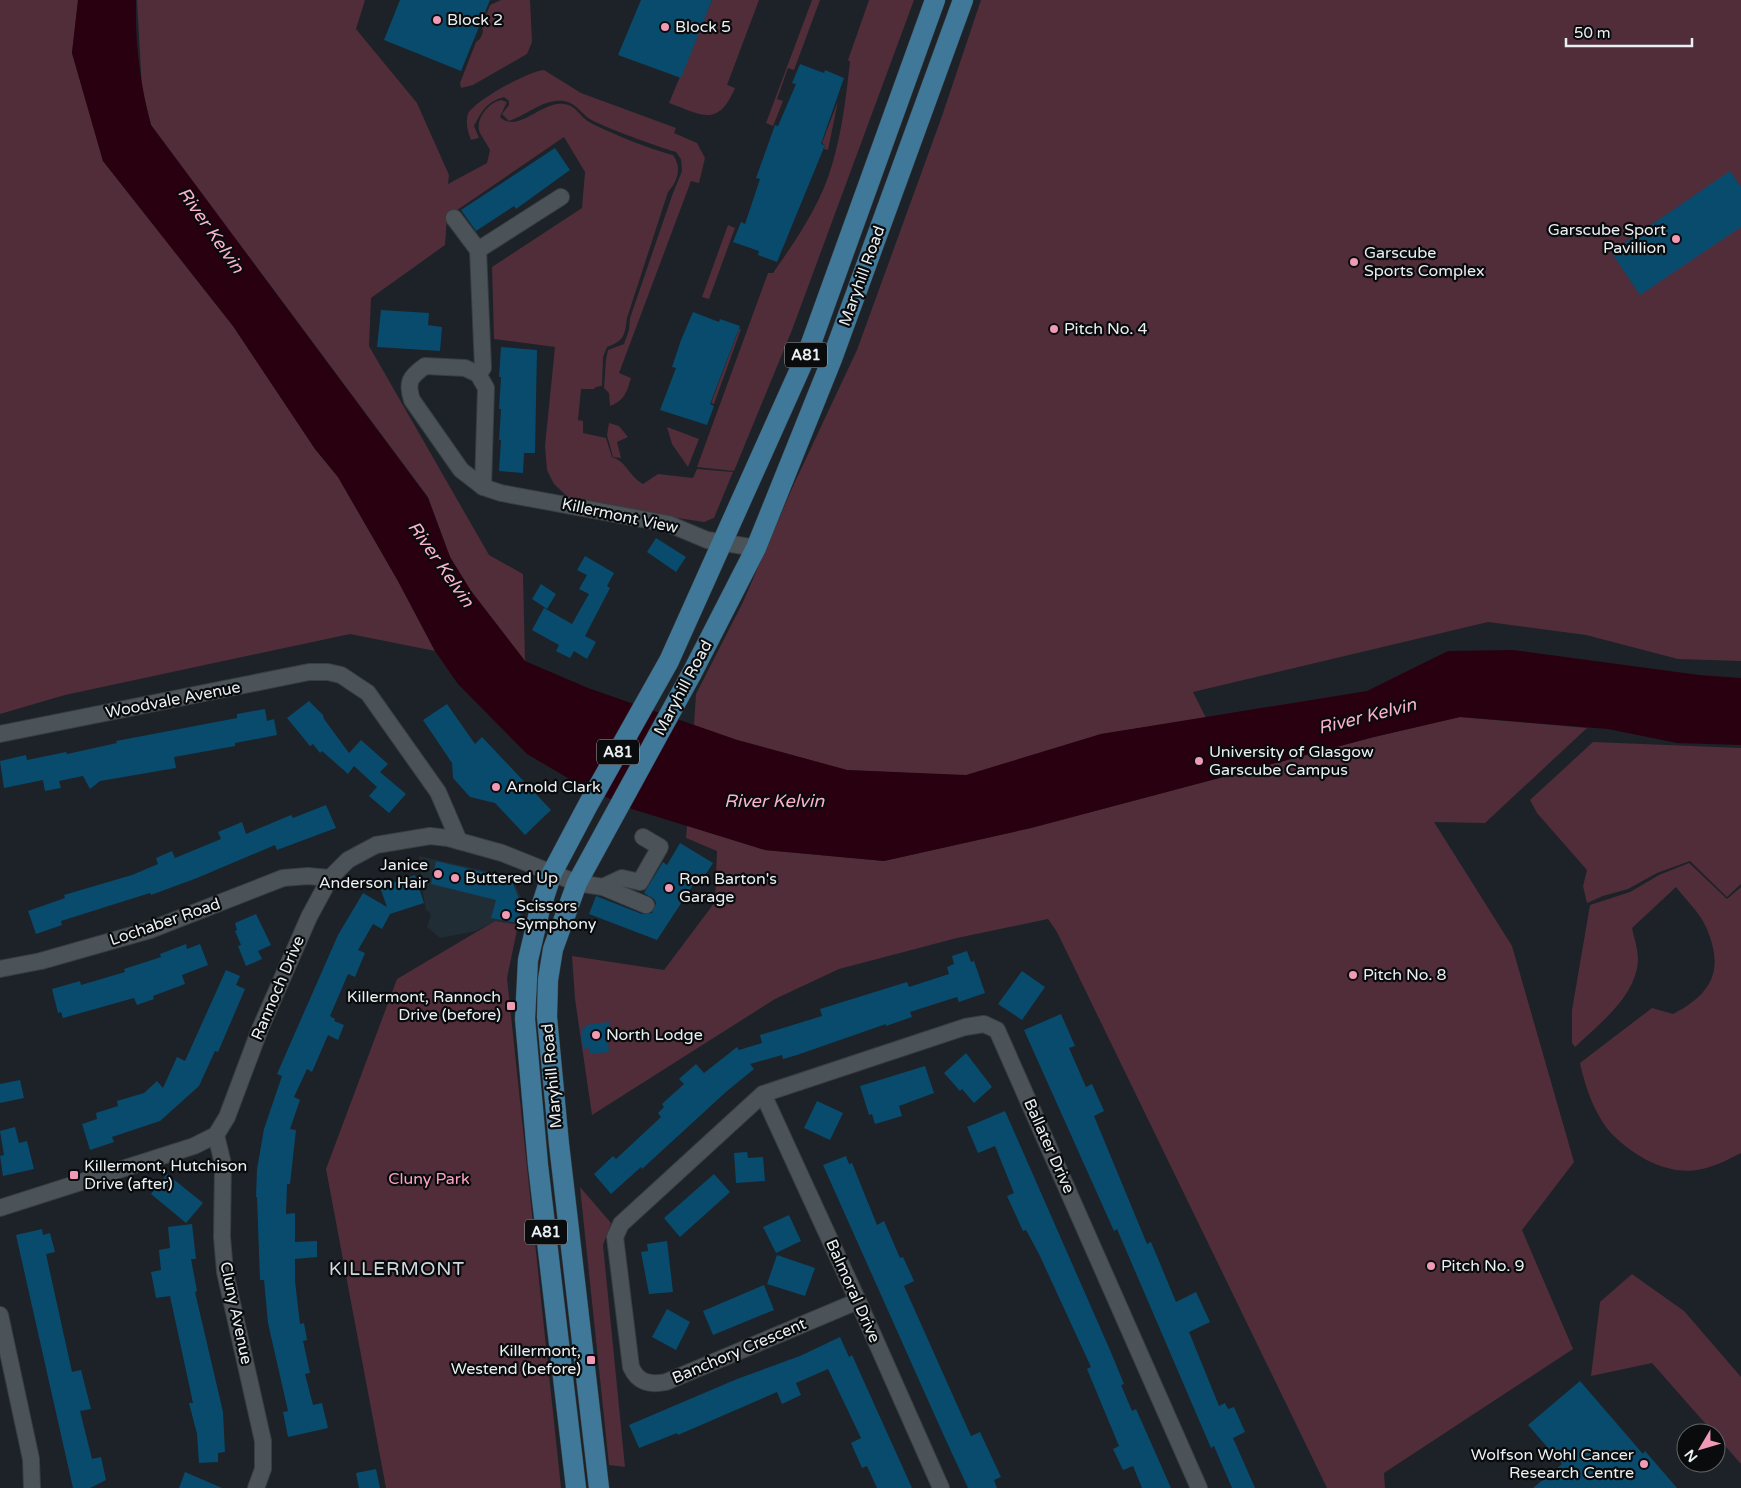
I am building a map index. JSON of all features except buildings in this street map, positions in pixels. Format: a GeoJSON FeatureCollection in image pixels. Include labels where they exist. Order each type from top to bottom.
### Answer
{"type":"FeatureCollection","features":[{"type":"Feature","properties":{"kind":"main road","name":"Maryhill Road"},"geometry":{"type":"LineString","coordinates":[[576,1488],[524,1019],[528,960],[539,913],[552,873],[669,661],[809,349],[935,0]]}},
{"type":"Feature","properties":{"kind":"main road","name":"Maryhill Road"},"geometry":{"type":"LineString","coordinates":[[599,1488],[559,1144],[547,1017],[548,980],[553,949],[577,883],[692,673],[756,548],[832,359],[964,0]]}},
{"type":"Feature","properties":{"kind":"main road"},"geometry":{"type":"LineString","coordinates":[[669,661],[692,673]]}},
{"type":"Feature","properties":{"kind":"street"},"geometry":{"type":"LineString","coordinates":[[478,250],[561,197]]}},
{"type":"Feature","properties":{"kind":"street"},"geometry":{"type":"LineString","coordinates":[[454,218],[478,250],[483,368],[478,374],[486,388],[482,487]]}},
{"type":"Feature","properties":{"kind":"street","name":"Killermont View"},"geometry":{"type":"LineString","coordinates":[[478,374],[465,368],[425,366],[410,379],[408,388],[412,400],[461,470],[482,487],[501,494],[669,524],[708,540],[756,548]]}},
{"type":"Feature","properties":{"kind":"street","name":"Woodvale Avenue"},"geometry":{"type":"LineString","coordinates":[[0,734],[309,672],[328,672],[345,677],[368,693],[422,769],[445,806],[460,841]]}},
{"type":"Feature","properties":{"kind":"street","name":"Rannoch Drive"},"geometry":{"type":"LineString","coordinates":[[216,1136],[227,1117],[260,1029],[308,917],[330,878],[348,860],[376,845],[430,836],[460,841],[508,855],[577,883],[603,887]]}},
{"type":"Feature","properties":{"kind":"street"},"geometry":{"type":"LineString","coordinates":[[603,887],[622,878],[640,882],[660,847],[643,837]]}},
{"type":"Feature","properties":{"kind":"street","name":"Lochaber Road"},"geometry":{"type":"LineString","coordinates":[[0,969],[41,961],[150,930],[283,878],[308,876],[330,878]]}},
{"type":"Feature","properties":{"kind":"street"},"geometry":{"type":"LineString","coordinates":[[603,887],[646,905]]}},
{"type":"Feature","properties":{"kind":"street","name":"Ballater Drive"},"geometry":{"type":"LineString","coordinates":[[763,1094],[965,1027],[984,1024],[997,1030],[1199,1488]]}},
{"type":"Feature","properties":{"kind":"street","name":"Balmoral Drive"},"geometry":{"type":"LineString","coordinates":[[763,1094],[941,1488]]}},
{"type":"Feature","properties":{"kind":"street","name":"Banchory Crescent"},"geometry":{"type":"LineString","coordinates":[[763,1094],[621,1224],[617,1230],[615,1237],[631,1367],[634,1374],[647,1383],[666,1382],[858,1301]]}},
{"type":"Feature","properties":{"kind":"street"},"geometry":{"type":"LineString","coordinates":[[0,1208],[194,1146],[216,1136]]}},
{"type":"Feature","properties":{"kind":"street","name":"Cluny Avenue"},"geometry":{"type":"LineString","coordinates":[[216,1136],[223,1164],[222,1237],[225,1272],[263,1441],[264,1469],[256,1488]]}},
{"type":"Feature","properties":{"kind":"street"},"geometry":{"type":"LineString","coordinates":[[0,1315],[31,1459],[32,1488]]}},
{"type":"Feature","properties":{"kind":"shaded area"},"geometry":{"type":"Polygon","coordinates":[[[419,856],[512,877],[525,907],[520,926],[495,921],[476,931],[440,938],[427,927],[431,914],[426,910],[419,856]]]}},
{"type":"Feature","properties":{"kind":"green space"},"geometry":{"type":"Polygon","coordinates":[[[0,0],[78,0],[72,53],[103,161],[233,326],[315,449],[338,477],[398,581],[435,651],[350,634],[65,695],[0,714],[0,0]]]}},
{"type":"Feature","properties":{"kind":"green space"},"geometry":{"type":"Polygon","coordinates":[[[137,0],[365,0],[356,29],[417,103],[449,175],[448,184],[487,163],[490,150],[480,133],[479,123],[484,112],[496,101],[501,100],[507,102],[500,117],[507,121],[522,120],[555,104],[568,105],[587,121],[599,127],[673,155],[676,160],[678,174],[668,192],[627,318],[623,337],[607,347],[603,357],[602,386],[594,389],[581,389],[578,420],[583,421],[583,433],[606,438],[612,457],[621,462],[643,484],[658,474],[693,478],[697,469],[733,472],[714,518],[704,522],[573,502],[554,484],[547,470],[545,446],[555,347],[494,339],[492,267],[582,208],[585,172],[564,137],[447,217],[445,245],[371,298],[369,346],[489,555],[523,574],[525,661],[471,591],[450,557],[428,497],[151,125],[142,89],[137,0]]]}},
{"type":"Feature","properties":{"kind":"green space"},"geometry":{"type":"Polygon","coordinates":[[[501,0],[530,0],[532,42],[527,54],[473,85],[461,88],[460,83],[476,42],[480,39],[483,32],[482,26],[490,5],[501,0]]]}},
{"type":"Feature","properties":{"kind":"green space"},"geometry":{"type":"Polygon","coordinates":[[[712,0],[759,0],[727,85],[735,88],[729,101],[722,109],[708,115],[669,103],[712,0]]]}},
{"type":"Feature","properties":{"kind":"green space"},"geometry":{"type":"Polygon","coordinates":[[[812,0],[820,0],[794,70],[788,68],[777,99],[783,101],[773,126],[766,123],[812,0]]]}},
{"type":"Feature","properties":{"kind":"green space"},"geometry":{"type":"Polygon","coordinates":[[[869,0],[914,0],[792,330],[734,471],[697,467],[768,273],[773,273],[799,235],[815,208],[827,179],[841,127],[850,62],[848,60],[869,0]]]}},
{"type":"Feature","properties":{"kind":"green space","name":"Garscube Sports Complex"},"geometry":{"type":"Polygon","coordinates":[[[981,0],[1741,0],[1741,661],[1678,659],[1586,635],[1488,622],[1193,692],[1206,718],[1101,734],[966,776],[847,770],[737,740],[694,725],[696,694],[743,602],[794,484],[857,350],[942,116],[981,0]]]}},
{"type":"Feature","properties":{"kind":"green space"},"geometry":{"type":"Polygon","coordinates":[[[544,70],[581,93],[676,128],[674,133],[697,143],[705,158],[699,183],[691,181],[619,373],[631,378],[628,388],[622,399],[610,406],[609,393],[604,388],[608,350],[624,344],[629,330],[630,318],[682,171],[681,159],[676,152],[593,121],[569,102],[560,100],[543,104],[509,121],[502,114],[509,105],[509,101],[504,97],[498,99],[489,104],[482,112],[474,126],[479,138],[471,140],[467,121],[468,114],[473,108],[503,87],[527,75],[544,70]]]}},
{"type":"Feature","properties":{"kind":"green space"},"geometry":{"type":"Polygon","coordinates":[[[838,101],[828,150],[824,149],[825,145],[822,143],[838,101]]]}},
{"type":"Feature","properties":{"kind":"green space"},"geometry":{"type":"Polygon","coordinates":[[[728,225],[735,228],[709,299],[702,297],[728,225]]]}},
{"type":"Feature","properties":{"kind":"green space"},"geometry":{"type":"Polygon","coordinates":[[[739,329],[741,329],[714,404],[711,403],[739,329]]]}},
{"type":"Feature","properties":{"kind":"green space"},"geometry":{"type":"Polygon","coordinates":[[[609,423],[619,426],[628,437],[617,442],[621,458],[613,457],[607,435],[609,423]]]}},
{"type":"Feature","properties":{"kind":"green space"},"geometry":{"type":"Polygon","coordinates":[[[667,427],[699,439],[688,467],[672,444],[667,427]]]}},
{"type":"Feature","properties":{"kind":"green space"},"geometry":{"type":"Polygon","coordinates":[[[1460,717],[1587,728],[1485,823],[1434,822],[1512,946],[1574,1162],[1522,1230],[1573,1349],[1384,1473],[1385,1488],[1327,1488],[1057,932],[1048,919],[957,938],[839,969],[775,999],[592,1115],[575,999],[572,956],[664,970],[715,902],[717,851],[686,838],[687,825],[765,850],[884,861],[1031,828],[1374,737],[1460,717]]]}},
{"type":"Feature","properties":{"kind":"green space"},"geometry":{"type":"Polygon","coordinates":[[[1593,742],[1741,748],[1741,884],[1727,897],[1690,861],[1657,873],[1628,889],[1587,903],[1583,886],[1587,870],[1537,813],[1530,800],[1593,742]]]}},
{"type":"Feature","properties":{"kind":"green space"},"geometry":{"type":"Polygon","coordinates":[[[1689,863],[1727,899],[1741,887],[1741,1153],[1712,1166],[1690,1171],[1666,1168],[1642,1158],[1613,1135],[1596,1111],[1580,1063],[1652,1008],[1673,1014],[1697,998],[1706,989],[1714,968],[1712,942],[1706,927],[1696,911],[1676,887],[1632,928],[1638,959],[1636,972],[1624,997],[1605,1019],[1575,1047],[1572,1043],[1572,1010],[1590,905],[1630,892],[1659,875],[1689,863]]]}},
{"type":"Feature","properties":{"kind":"green space","name":"Cluny Park"},"geometry":{"type":"Polygon","coordinates":[[[495,921],[518,925],[507,978],[561,1488],[386,1488],[326,1169],[397,979],[495,921]]]}},
{"type":"Feature","properties":{"kind":"green space"},"geometry":{"type":"Polygon","coordinates":[[[580,1187],[611,1223],[603,1245],[625,1467],[609,1465],[580,1187]]]}},
{"type":"Feature","properties":{"kind":"green space"},"geometry":{"type":"Polygon","coordinates":[[[1632,1274],[1684,1311],[1741,1377],[1741,1464],[1726,1447],[1726,1423],[1705,1423],[1652,1363],[1591,1376],[1600,1302],[1632,1274]]]}},
{"type":"Feature","properties":{"kind":"water","name":"River Kelvin"},"geometry":{"type":"Polygon","coordinates":[[[78,0],[136,0],[136,32],[139,63],[151,125],[428,498],[450,557],[471,591],[525,661],[588,688],[737,740],[847,770],[966,775],[1101,734],[1367,691],[1448,651],[1513,650],[1699,675],[1741,678],[1741,745],[1677,743],[1608,729],[1460,717],[1374,737],[1031,828],[884,861],[765,850],[632,809],[578,784],[527,754],[458,684],[435,651],[398,581],[338,477],[315,449],[233,326],[103,161],[72,53],[78,0]]]}},
{"type":"Feature","properties":{"kind":"place","name":"Block 2"},"geometry":{"type":"Point","coordinates":[437,20]}},
{"type":"Feature","properties":{"kind":"place","name":"Block 5"},"geometry":{"type":"Point","coordinates":[665,27]}},
{"type":"Feature","properties":{"kind":"place","name":"Garscube Sport Pavillion"},"geometry":{"type":"Point","coordinates":[1676,239]}},
{"type":"Feature","properties":{"kind":"place","name":"Garscube Sports Complex"},"geometry":{"type":"Point","coordinates":[1354,262]}},
{"type":"Feature","properties":{"kind":"place","name":"Pitch No. 4"},"geometry":{"type":"Point","coordinates":[1054,329]}},
{"type":"Feature","properties":{"kind":"place","name":"University of Glasgow Garscube Campus"},"geometry":{"type":"Point","coordinates":[1199,761]}},
{"type":"Feature","properties":{"kind":"place","name":"Arnold Clark"},"geometry":{"type":"Point","coordinates":[496,787]}},
{"type":"Feature","properties":{"kind":"place","name":"Janice Anderson Hair"},"geometry":{"type":"Point","coordinates":[438,874]}},
{"type":"Feature","properties":{"kind":"place","name":"Buttered Up"},"geometry":{"type":"Point","coordinates":[455,878]}},
{"type":"Feature","properties":{"kind":"place","name":"Ron Barton's Garage"},"geometry":{"type":"Point","coordinates":[669,888]}},
{"type":"Feature","properties":{"kind":"place","name":"Scissors Symphony"},"geometry":{"type":"Point","coordinates":[506,915]}},
{"type":"Feature","properties":{"kind":"place","name":"Pitch No. 8"},"geometry":{"type":"Point","coordinates":[1353,975]}},
{"type":"Feature","properties":{"kind":"place","name":"Killermont, Rannoch Drive (before)"},"geometry":{"type":"Point","coordinates":[511,1006]}},
{"type":"Feature","properties":{"kind":"place","name":"North Lodge"},"geometry":{"type":"Point","coordinates":[596,1035]}},
{"type":"Feature","properties":{"kind":"place","name":"Killermont, Hutchison Drive (after)"},"geometry":{"type":"Point","coordinates":[74,1175]}},
{"type":"Feature","properties":{"kind":"place","name":"Pitch No. 9"},"geometry":{"type":"Point","coordinates":[1431,1266]}},
{"type":"Feature","properties":{"kind":"place","name":"Killermont, Westend (before)"},"geometry":{"type":"Point","coordinates":[591,1360]}},
{"type":"Feature","properties":{"kind":"place","name":"Wolfson Wohl Cancer Research Centre"},"geometry":{"type":"Point","coordinates":[1644,1464]}},
{"type":"Feature","properties":{"kind":"district","name":"KILLERMONT"},"geometry":{"type":"Point","coordinates":[397,1269]}}]}
